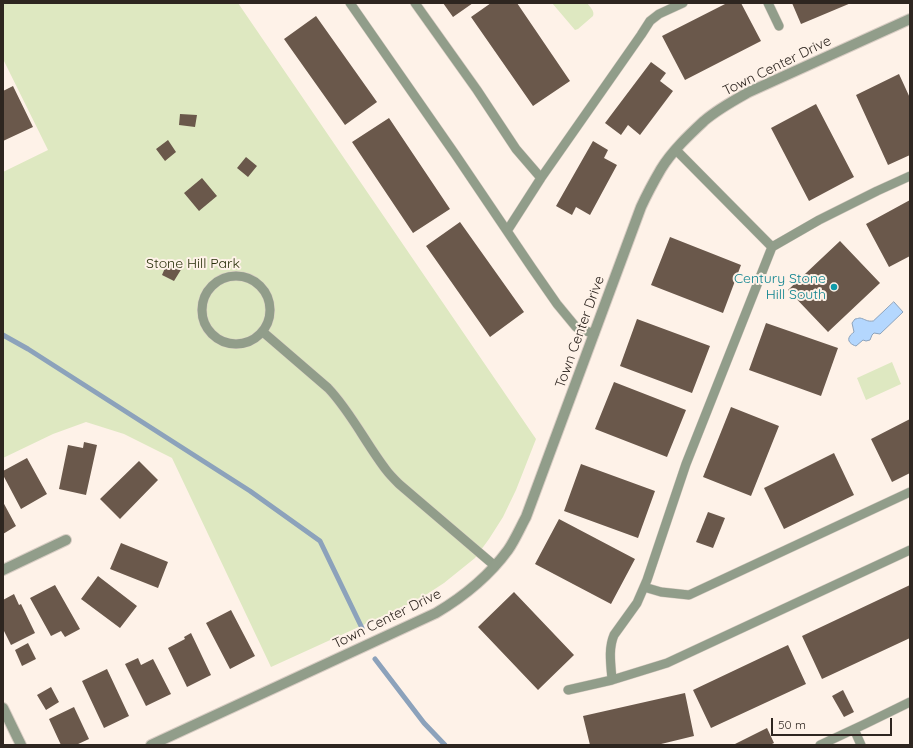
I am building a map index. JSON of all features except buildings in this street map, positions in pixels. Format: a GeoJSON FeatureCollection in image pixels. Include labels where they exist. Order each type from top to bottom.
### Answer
{"type":"FeatureCollection","features":[{"type":"Feature","properties":{"kind":"street","name":"Town Center Drive"},"geometry":{"type":"LineString","coordinates":[[151,745],[436,613],[449,606],[479,582],[508,550],[526,517],[641,207],[662,168],[676,150],[705,120],[723,107],[748,92],[910,19]]}},
{"type":"Feature","properties":{"kind":"street"},"geometry":{"type":"LineString","coordinates":[[3,570],[66,540]]}},
{"type":"Feature","properties":{"kind":"street"},"geometry":{"type":"LineString","coordinates":[[3,708],[21,745]]}},
{"type":"Feature","properties":{"kind":"lane"},"geometry":{"type":"LineString","coordinates":[[350,3],[553,298],[576,327],[594,334]]}},
{"type":"Feature","properties":{"kind":"lane"},"geometry":{"type":"LineString","coordinates":[[415,3],[516,150],[541,178]]}},
{"type":"Feature","properties":{"kind":"lane"},"geometry":{"type":"LineString","coordinates":[[507,232],[541,178],[637,42],[650,21],[659,14],[683,3]]}},
{"type":"Feature","properties":{"kind":"lane"},"geometry":{"type":"LineString","coordinates":[[768,3],[779,26]]}},
{"type":"Feature","properties":{"kind":"lane"},"geometry":{"type":"LineString","coordinates":[[676,150],[772,247]]}},
{"type":"Feature","properties":{"kind":"lane"},"geometry":{"type":"LineString","coordinates":[[612,680],[612,640],[617,630],[637,603],[644,587],[686,464],[772,247],[819,220],[910,176]]}},
{"type":"Feature","properties":{"kind":"lane"},"geometry":{"type":"LineString","coordinates":[[230,276],[242,276],[254,280],[263,288],[269,298],[271,309],[269,321],[263,332],[255,339],[245,343],[234,344],[224,342],[215,337],[208,329],[203,319],[202,308],[205,297],[210,288],[219,280],[230,276]]}},
{"type":"Feature","properties":{"kind":"lane"},"geometry":{"type":"LineString","coordinates":[[263,332],[338,398],[378,460],[399,484],[495,566]]}},
{"type":"Feature","properties":{"kind":"lane"},"geometry":{"type":"LineString","coordinates":[[644,587],[661,592],[689,595],[910,492]]}},
{"type":"Feature","properties":{"kind":"lane"},"geometry":{"type":"LineString","coordinates":[[568,690],[612,680],[667,663],[910,550]]}},
{"type":"Feature","properties":{"kind":"lane"},"geometry":{"type":"LineString","coordinates":[[820,745],[909,705]]}},
{"type":"Feature","properties":{"kind":"lane"},"geometry":{"type":"LineString","coordinates":[[854,730],[861,745]]}},
{"type":"Feature","properties":{"kind":"green space","name":"Stone Hill Park"},"geometry":{"type":"Polygon","coordinates":[[[3,3],[238,3],[536,439],[516,490],[503,517],[489,539],[475,558],[444,583],[418,600],[271,667],[172,458],[124,434],[86,422],[53,434],[3,458],[3,172],[48,150],[3,59],[3,3]]]}},
{"type":"Feature","properties":{"kind":"green space"},"geometry":{"type":"Polygon","coordinates":[[[552,3],[587,3],[593,11],[593,16],[575,30],[552,3]]]}},
{"type":"Feature","properties":{"kind":"green space"},"geometry":{"type":"Polygon","coordinates":[[[892,362],[901,384],[866,400],[857,378],[892,362]]]}},
{"type":"Feature","properties":{"kind":"water"},"geometry":{"type":"Polygon","coordinates":[[[894,302],[903,312],[880,334],[874,333],[870,340],[863,340],[856,346],[850,342],[849,338],[854,332],[852,323],[855,319],[860,318],[873,321],[894,302]]]}},
{"type":"Feature","properties":{"kind":"waterway"},"geometry":{"type":"LineString","coordinates":[[3,335],[28,349],[250,491],[320,541],[362,628]]}},
{"type":"Feature","properties":{"kind":"waterway"},"geometry":{"type":"LineString","coordinates":[[375,659],[424,723],[445,745]]}},
{"type":"Feature","properties":{"kind":"place","name":"Century Stone Hill South"},"geometry":{"type":"Point","coordinates":[834,287]}}]}
